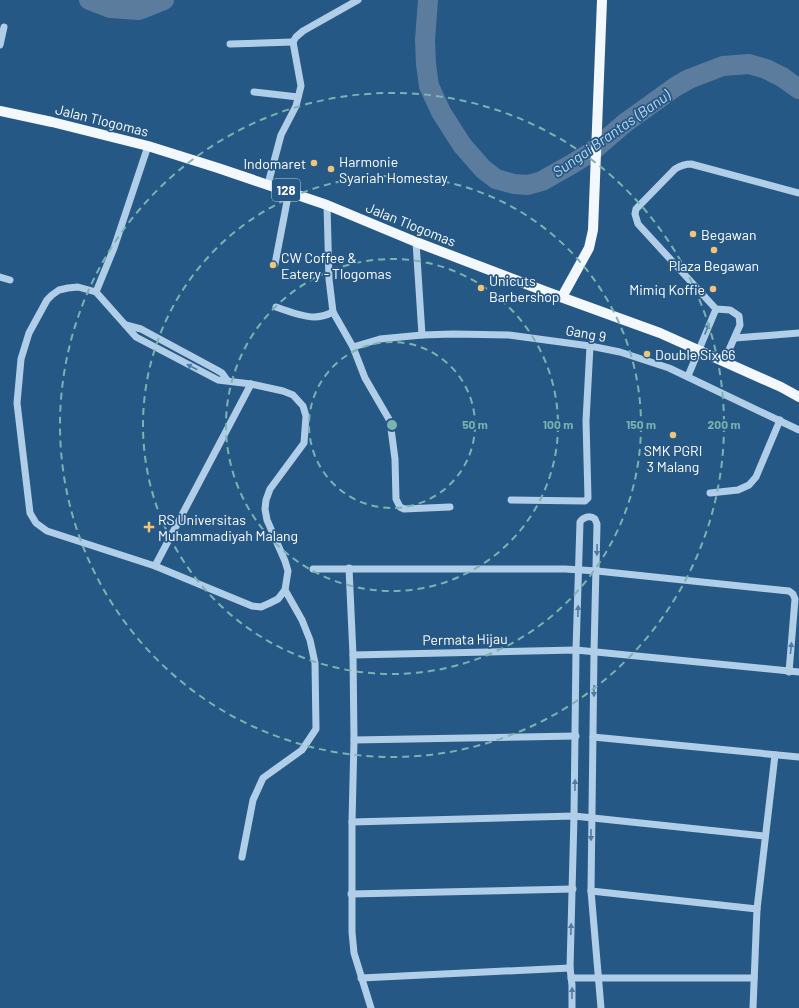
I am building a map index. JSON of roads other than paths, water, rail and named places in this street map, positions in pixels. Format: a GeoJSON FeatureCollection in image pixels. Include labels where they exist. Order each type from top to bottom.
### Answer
{"type":"FeatureCollection","features":[{"type":"Feature","properties":{"kind":"main road"},"geometry":{"type":"LineString","coordinates":[[562,297],[589,248],[594,230],[602,0]]}},
{"type":"Feature","properties":{"kind":"main road","name":"Jalan Tlogomas"},"geometry":{"type":"LineString","coordinates":[[0,111],[52,122],[148,146],[327,204],[416,242],[660,333],[781,387],[799,397]]}},
{"type":"Feature","properties":{"kind":"street"},"geometry":{"type":"LineString","coordinates":[[268,184],[281,135],[296,106],[300,86],[293,42],[302,31],[358,0]]}},
{"type":"Feature","properties":{"kind":"street"},"geometry":{"type":"LineString","coordinates":[[0,45],[4,27]]}},
{"type":"Feature","properties":{"kind":"street"},"geometry":{"type":"LineString","coordinates":[[230,44],[293,42]]}},
{"type":"Feature","properties":{"kind":"street"},"geometry":{"type":"LineString","coordinates":[[254,92],[298,97]]}},
{"type":"Feature","properties":{"kind":"street"},"geometry":{"type":"LineString","coordinates":[[96,292],[114,248],[148,146]]}},
{"type":"Feature","properties":{"kind":"street"},"geometry":{"type":"LineString","coordinates":[[724,361],[740,325],[739,316],[730,310],[716,309],[638,224],[635,214],[636,209],[675,169],[686,164],[691,164],[799,193]]}},
{"type":"Feature","properties":{"kind":"street"},"geometry":{"type":"LineString","coordinates":[[275,264],[289,191]]}},
{"type":"Feature","properties":{"kind":"street"},"geometry":{"type":"LineString","coordinates":[[327,204],[328,279],[333,312],[353,347],[365,378],[390,421],[395,459],[396,499],[398,504],[404,509],[450,507]]}},
{"type":"Feature","properties":{"kind":"street"},"geometry":{"type":"LineString","coordinates":[[416,242],[422,335]]}},
{"type":"Feature","properties":{"kind":"street"},"geometry":{"type":"LineString","coordinates":[[0,277],[10,280]]}},
{"type":"Feature","properties":{"kind":"street"},"geometry":{"type":"LineString","coordinates":[[68,288],[78,288],[96,292],[126,325],[141,329],[222,373],[228,380],[283,391],[293,395],[302,406],[306,416],[304,442],[270,489],[266,500],[265,508],[268,520],[288,571],[285,590],[278,599],[270,604],[261,607],[252,606],[155,566],[47,531],[36,524],[30,513],[17,403],[21,359],[29,333],[47,300],[52,295],[59,290],[68,288]]}},
{"type":"Feature","properties":{"kind":"street"},"geometry":{"type":"LineString","coordinates":[[276,307],[314,318],[333,312]]}},
{"type":"Feature","properties":{"kind":"street"},"geometry":{"type":"LineString","coordinates":[[688,376],[716,309]]}},
{"type":"Feature","properties":{"kind":"street"},"geometry":{"type":"LineString","coordinates":[[735,338],[799,333]]}},
{"type":"Feature","properties":{"kind":"street","name":"Gang 9"},"geometry":{"type":"LineString","coordinates":[[353,347],[380,339],[422,335],[478,334],[509,335],[590,346],[620,352],[688,376],[799,430]]}},
{"type":"Feature","properties":{"kind":"street"},"geometry":{"type":"LineString","coordinates":[[511,500],[585,501],[588,498],[586,421],[590,346]]}},
{"type":"Feature","properties":{"kind":"street"},"geometry":{"type":"LineString","coordinates":[[155,566],[251,384]]}},
{"type":"Feature","properties":{"kind":"street"},"geometry":{"type":"LineString","coordinates":[[710,493],[738,490],[749,485],[756,477],[780,420]]}},
{"type":"Feature","properties":{"kind":"street"},"geometry":{"type":"LineString","coordinates":[[572,1008],[570,968],[573,889],[576,650],[580,522],[585,517],[593,517],[597,524],[597,571],[594,652],[591,891],[601,1008]]}},
{"type":"Feature","properties":{"kind":"street"},"geometry":{"type":"LineString","coordinates":[[349,568],[353,654],[354,740],[351,894],[352,932],[354,953],[371,1008]]}},
{"type":"Feature","properties":{"kind":"street"},"geometry":{"type":"LineString","coordinates":[[313,569],[579,570],[789,591],[793,594],[795,599],[796,626],[789,672]]}},
{"type":"Feature","properties":{"kind":"street"},"geometry":{"type":"LineString","coordinates":[[242,857],[253,800],[263,778],[302,750],[316,729],[315,663],[310,640],[302,620],[285,590]]}},
{"type":"Feature","properties":{"kind":"street","name":"Permata Hijau"},"geometry":{"type":"LineString","coordinates":[[353,654],[576,650],[799,672]]}},
{"type":"Feature","properties":{"kind":"street"},"geometry":{"type":"LineString","coordinates":[[354,740],[576,736]]}},
{"type":"Feature","properties":{"kind":"street"},"geometry":{"type":"LineString","coordinates":[[593,737],[799,757]]}},
{"type":"Feature","properties":{"kind":"street"},"geometry":{"type":"LineString","coordinates":[[753,1008],[756,909],[775,755]]}},
{"type":"Feature","properties":{"kind":"street"},"geometry":{"type":"LineString","coordinates":[[352,822],[574,816],[765,836]]}},
{"type":"Feature","properties":{"kind":"street"},"geometry":{"type":"LineString","coordinates":[[351,894],[573,889]]}},
{"type":"Feature","properties":{"kind":"street"},"geometry":{"type":"LineString","coordinates":[[591,891],[756,909]]}},
{"type":"Feature","properties":{"kind":"street"},"geometry":{"type":"LineString","coordinates":[[361,978],[570,968]]}},
{"type":"Feature","properties":{"kind":"street"},"geometry":{"type":"LineString","coordinates":[[571,978],[754,978]]}},
{"type":"Feature","properties":{"kind":"waterway","name":"Sungai Brantas (Banu)"},"geometry":{"type":"LineString","coordinates":[[89,0],[110,8],[139,10],[164,0]]}},
{"type":"Feature","properties":{"kind":"waterway","name":"Sungai Brantas (Banu)"},"geometry":{"type":"LineString","coordinates":[[428,0],[425,40],[426,64],[429,86],[441,112],[462,145],[483,169],[496,179],[514,184],[528,185],[542,181],[590,153],[625,123],[675,87],[689,79],[723,66],[749,64],[766,69],[782,77],[799,89]]}},
{"type":"Feature","properties":{"kind":"place","name":"Indomaret"},"geometry":{"type":"Point","coordinates":[314,163]}},
{"type":"Feature","properties":{"kind":"place","name":"Harmonie Syariah Homestay"},"geometry":{"type":"Point","coordinates":[331,169]}},
{"type":"Feature","properties":{"kind":"place","name":"Begawan"},"geometry":{"type":"Point","coordinates":[693,234]}},
{"type":"Feature","properties":{"kind":"place","name":"Plaza Begawan"},"geometry":{"type":"Point","coordinates":[714,250]}},
{"type":"Feature","properties":{"kind":"place","name":"CW Coffee & Eatery - Tlogomas"},"geometry":{"type":"Point","coordinates":[273,265]}},
{"type":"Feature","properties":{"kind":"place","name":"Unicuts Barbershop"},"geometry":{"type":"Point","coordinates":[481,288]}},
{"type":"Feature","properties":{"kind":"place","name":"Mimiq Koffie"},"geometry":{"type":"Point","coordinates":[713,289]}},
{"type":"Feature","properties":{"kind":"place","name":"Double Six 66"},"geometry":{"type":"Point","coordinates":[647,354]}},
{"type":"Feature","properties":{"kind":"place","name":"SMK PGRI 3 Malang"},"geometry":{"type":"Point","coordinates":[673,435]}},
{"type":"Feature","properties":{"kind":"place","name":"RS Universitas Muhammadiyah Malang"},"geometry":{"type":"Point","coordinates":[149,527]}}]}
